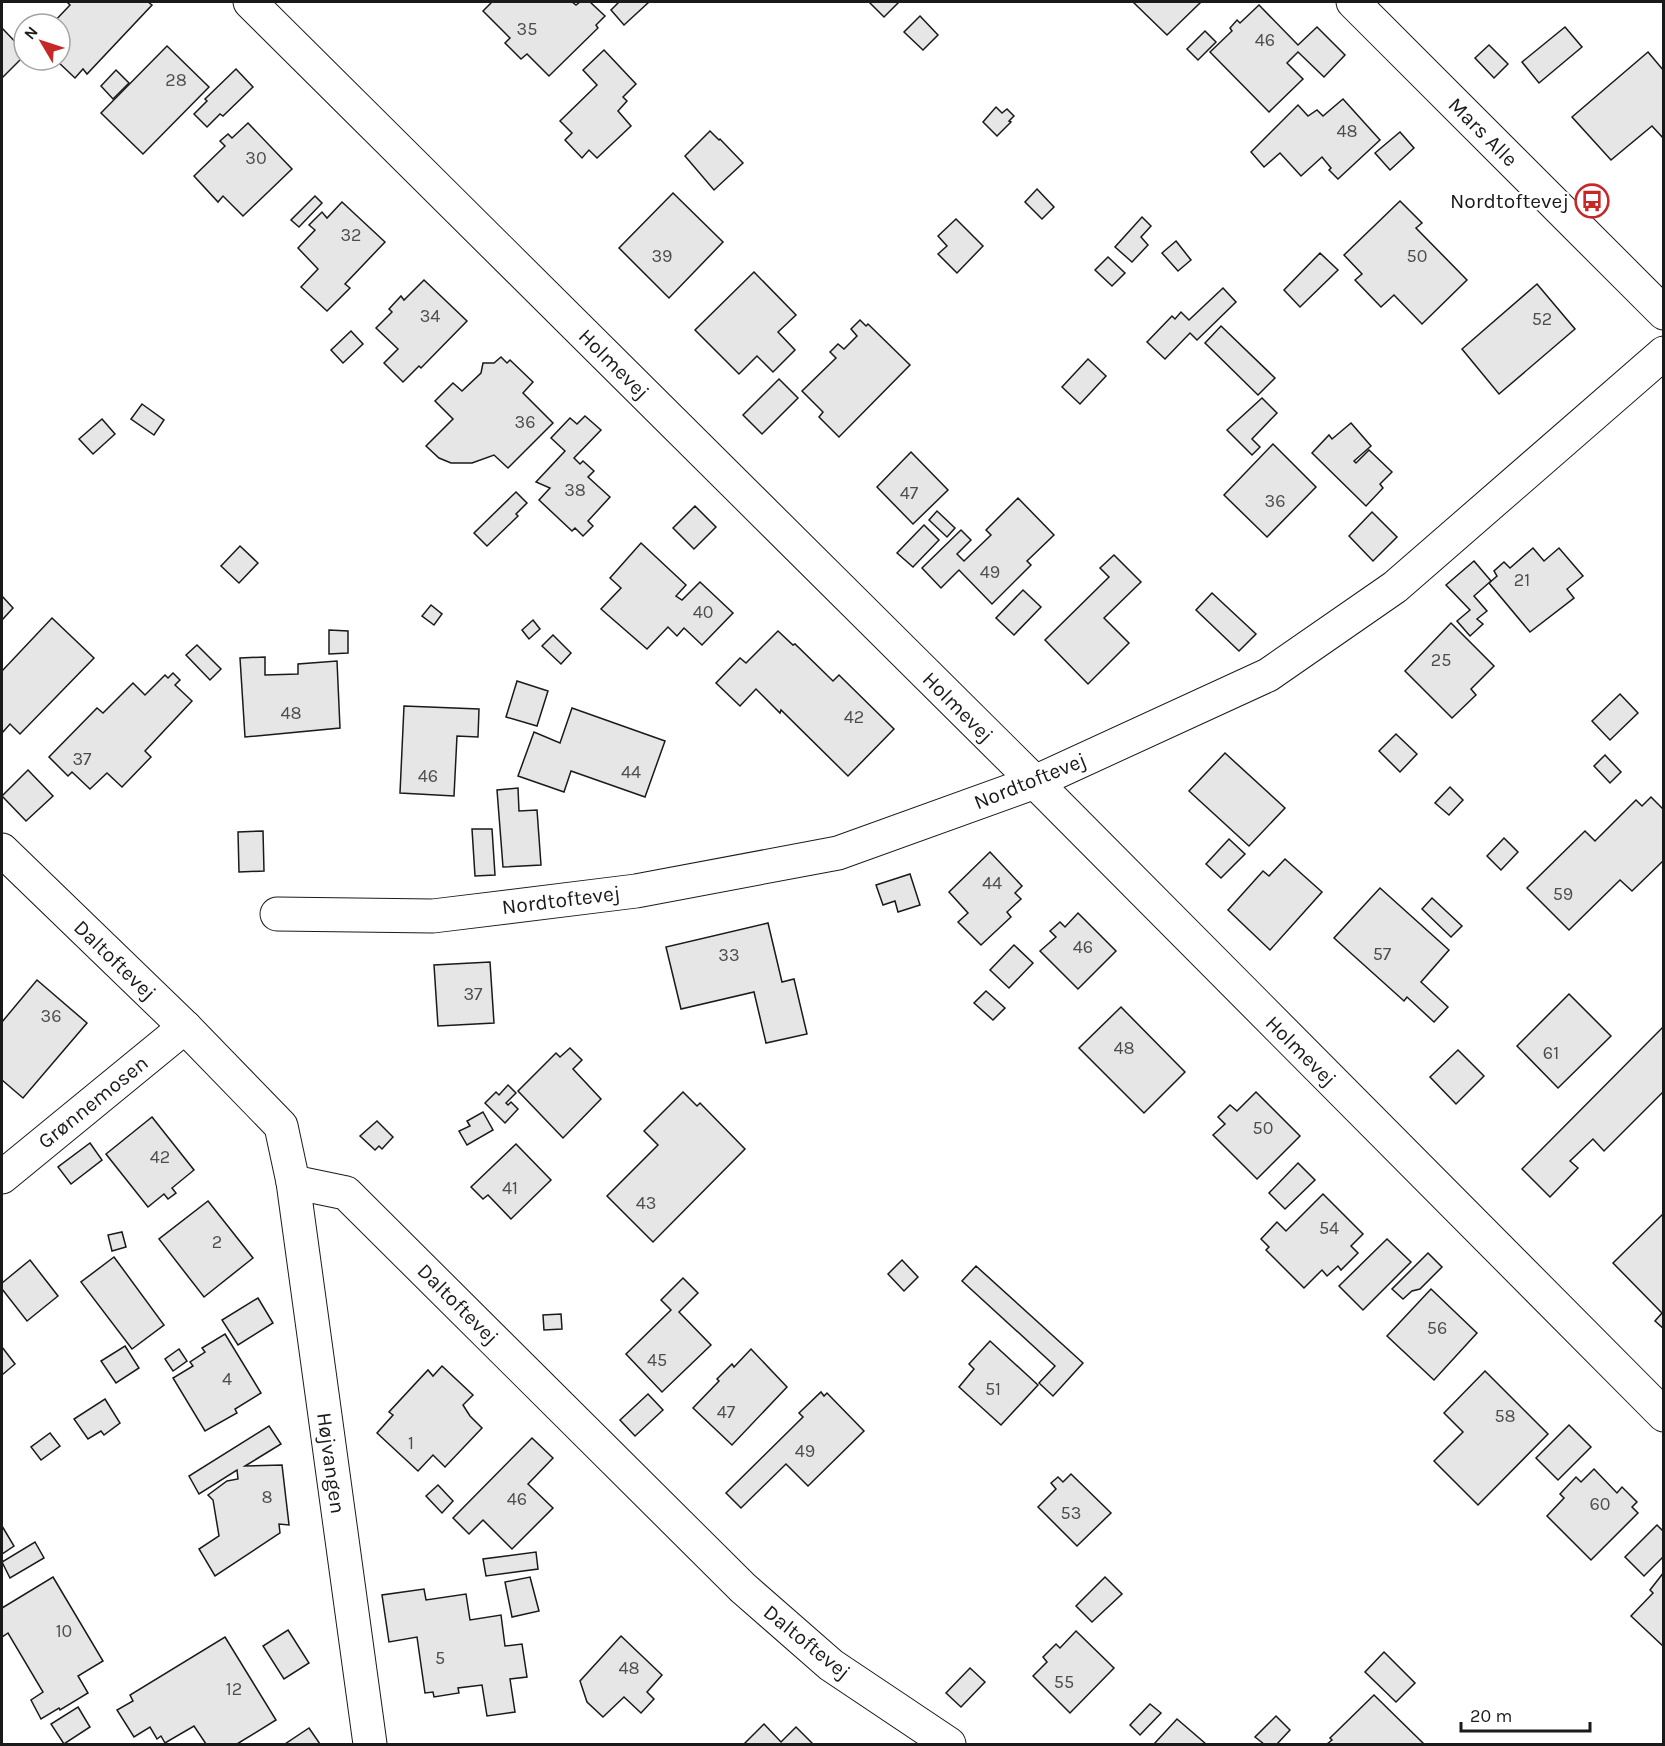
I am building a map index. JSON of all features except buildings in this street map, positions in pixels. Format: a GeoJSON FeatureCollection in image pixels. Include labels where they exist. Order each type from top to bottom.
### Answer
{"type":"FeatureCollection","features":[{"type":"Feature","properties":{"kind":"street","name":"Holmevej"},"geometry":{"type":"LineString","coordinates":[[250,2],[1035,782],[1664,1415]]}},
{"type":"Feature","properties":{"kind":"street","name":"Mars Alle"},"geometry":{"type":"LineString","coordinates":[[1353,2],[1664,314]]}},
{"type":"Feature","properties":{"kind":"street","name":"Nordtoftevej"},"geometry":{"type":"LineString","coordinates":[[277,914],[433,916],[636,891],[838,852],[1035,782],[1268,675],[1395,587],[1664,353]]}},
{"type":"Feature","properties":{"kind":"street","name":"Daltoftevej"},"geometry":{"type":"LineString","coordinates":[[6,861],[185,1027],[281,1126],[293,1182],[346,1193],[743,1588],[831,1665],[949,1744]]}},
{"type":"Feature","properties":{"kind":"street","name":"Grønnemosen"},"geometry":{"type":"LineString","coordinates":[[2,1177],[185,1027]]}},
{"type":"Feature","properties":{"kind":"street","name":"Højvangen"},"geometry":{"type":"LineString","coordinates":[[293,1182],[370,1744]]}},
{"type":"Feature","properties":{"kind":"place","name":"Nordtoftevej"},"geometry":{"type":"Point","coordinates":[1592,201]}}]}
